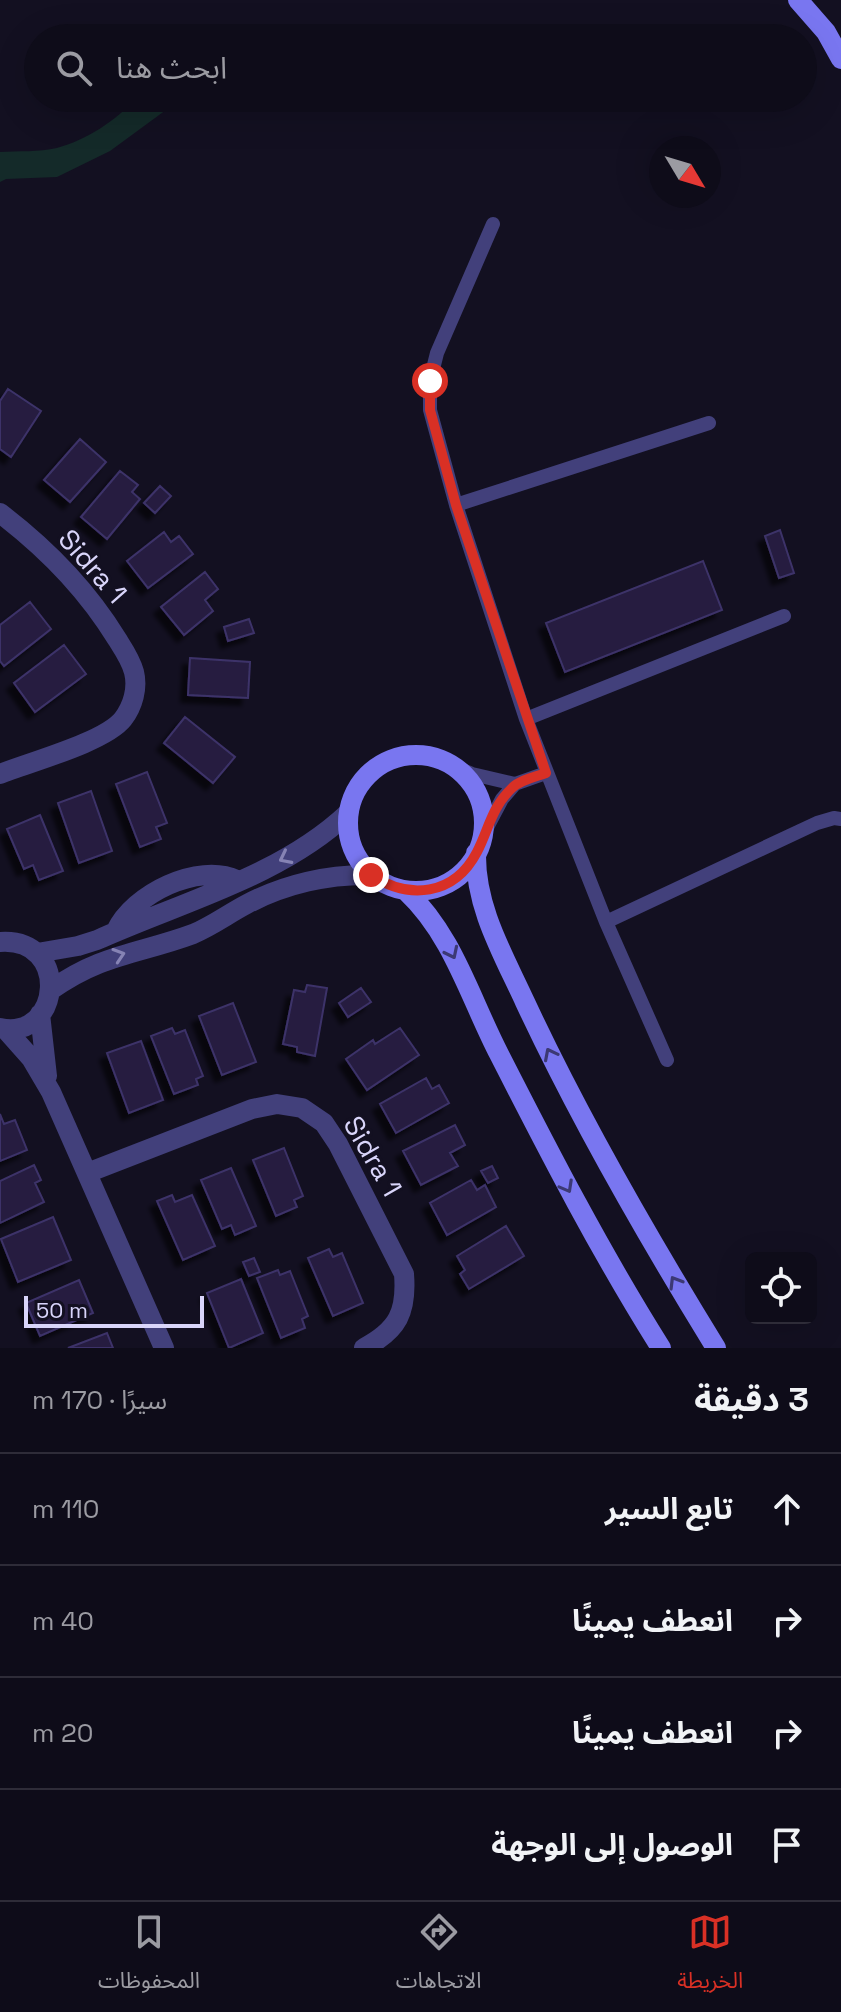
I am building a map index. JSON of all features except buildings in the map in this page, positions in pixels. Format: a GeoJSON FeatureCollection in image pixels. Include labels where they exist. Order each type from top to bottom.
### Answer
{"type":"FeatureCollection","features":[{"type":"Feature","properties":{"kind":"street"},"geometry":{"type":"LineString","coordinates":[[798,0],[826,32],[841,59]]}},
{"type":"Feature","properties":{"kind":"street","name":"Sidra 1"},"geometry":{"type":"LineString","coordinates":[[0,513],[52,557],[98,611],[129,659],[135,690],[131,706],[111,730],[0,774]]}},
{"type":"Feature","properties":{"kind":"street"},"geometry":{"type":"LineString","coordinates":[[480,844],[464,871],[447,883],[427,891],[406,891],[388,886],[371,875],[356,858],[349,836],[348,813],[355,792],[369,774],[388,761],[409,756],[432,757],[453,766],[467,779],[478,796],[483,815],[480,844],[476,876],[488,921],[538,1030],[628,1201],[716,1348]]}},
{"type":"Feature","properties":{"kind":"street"},"geometry":{"type":"LineString","coordinates":[[37,953],[78,946],[237,880],[297,851],[325,834],[348,813]]}},
{"type":"Feature","properties":{"kind":"street"},"geometry":{"type":"LineString","coordinates":[[51,990],[103,960],[192,934],[276,891],[334,877],[371,875]]}},
{"type":"Feature","properties":{"kind":"street"},"geometry":{"type":"LineString","coordinates":[[406,891],[420,904],[446,941],[494,1045],[561,1176],[661,1348]]}},
{"type":"Feature","properties":{"kind":"street"},"geometry":{"type":"LineString","coordinates":[[3,1029],[31,1023],[40,1014],[51,990],[51,979],[43,959],[37,953],[4,939]]}},
{"type":"Feature","properties":{"kind":"street"},"geometry":{"type":"LineString","coordinates":[[40,1014],[43,1054],[51,1092]]}},
{"type":"Feature","properties":{"kind":"street"},"geometry":{"type":"LineString","coordinates":[[3,1029],[31,1058],[51,1092],[164,1348]]}},
{"type":"Feature","properties":{"kind":"street","name":"Sidra 1"},"geometry":{"type":"LineString","coordinates":[[87,1173],[252,1109],[277,1104],[302,1108],[324,1123],[338,1144],[404,1274],[406,1297],[399,1318],[386,1336],[364,1348]]}},
{"type":"Feature","properties":{"kind":"lane"},"geometry":{"type":"LineString","coordinates":[[493,224],[437,353],[430,381],[430,410],[456,505],[526,719],[606,922],[667,1060]]}},
{"type":"Feature","properties":{"kind":"lane"},"geometry":{"type":"LineString","coordinates":[[456,505],[709,423]]}},
{"type":"Feature","properties":{"kind":"lane"},"geometry":{"type":"LineString","coordinates":[[526,719],[784,616]]}},
{"type":"Feature","properties":{"kind":"lane"},"geometry":{"type":"LineString","coordinates":[[453,766],[483,778],[515,784]]}},
{"type":"Feature","properties":{"kind":"lane"},"geometry":{"type":"LineString","coordinates":[[480,844],[502,799],[515,784],[546,773]]}},
{"type":"Feature","properties":{"kind":"lane"},"geometry":{"type":"LineString","coordinates":[[606,922],[817,823],[841,819]]}},
{"type":"Feature","properties":{"kind":"green space"},"geometry":{"type":"Polygon","coordinates":[[[121,112],[163,112],[110,151],[57,177],[6,179],[0,182],[0,152],[57,148],[89,135],[121,112]]]}},
{"type":"Feature","properties":{"kind":"route"},"geometry":{"type":"LineString","coordinates":[[371,875],[388,886],[406,891],[427,891],[447,883],[464,871],[476,853],[491,816],[515,784],[546,773],[436,438],[430,410],[430,381]]}}]}
